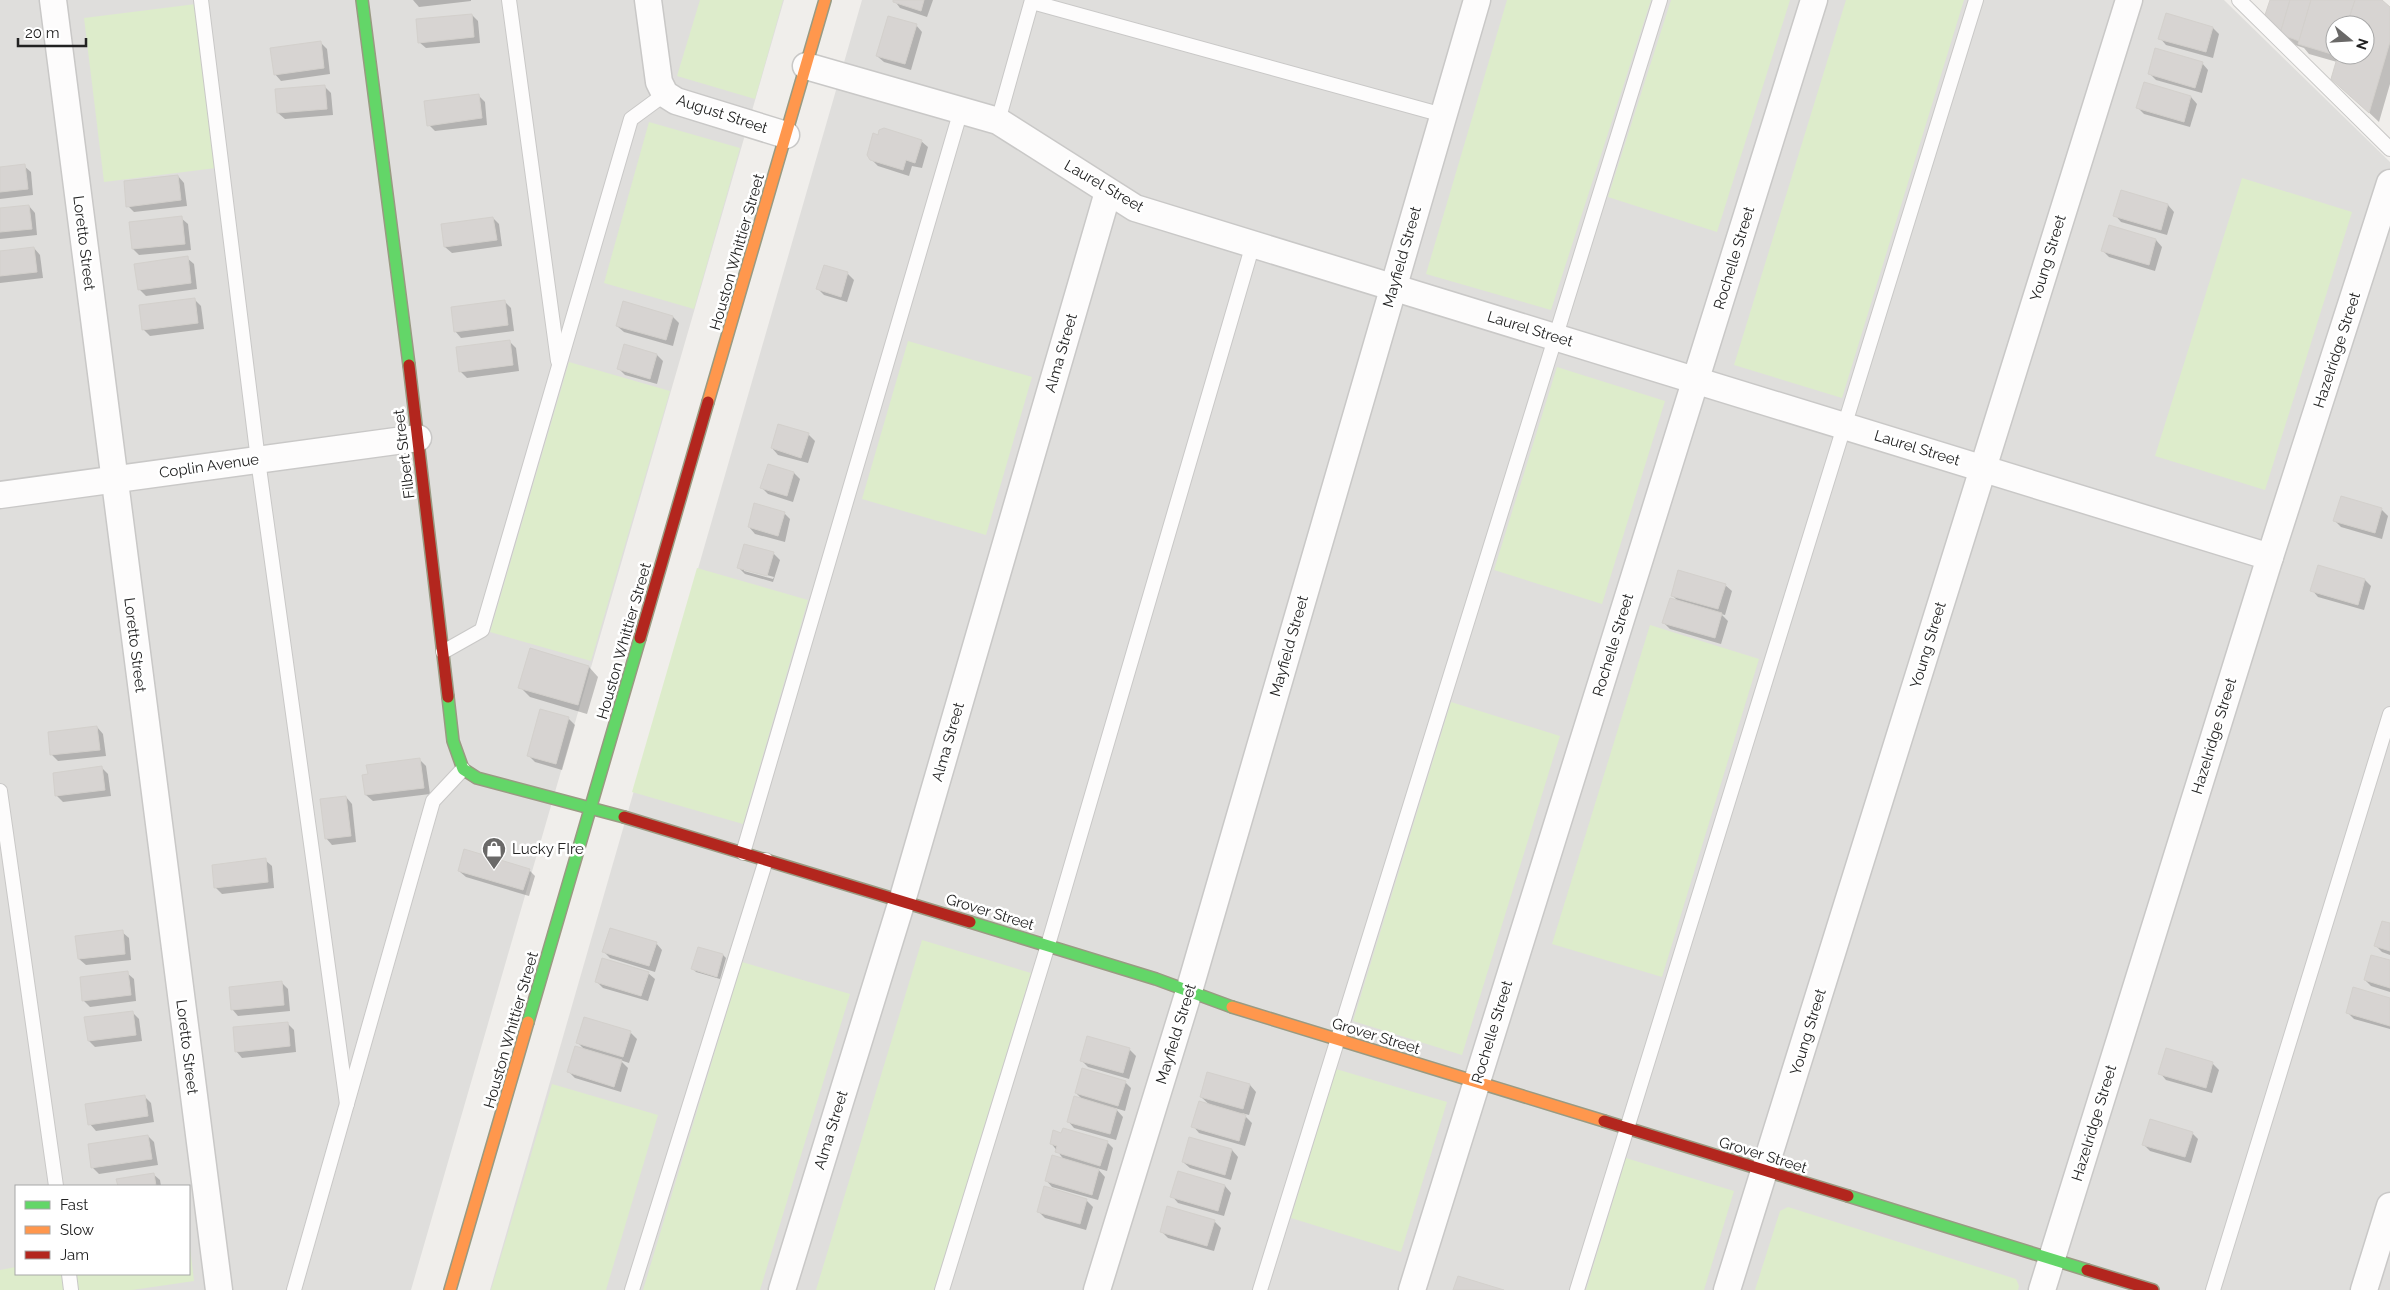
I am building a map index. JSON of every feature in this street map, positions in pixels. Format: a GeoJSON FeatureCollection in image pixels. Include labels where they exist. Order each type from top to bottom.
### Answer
{"type":"FeatureCollection","features":[{"type":"Feature","properties":{"kind":"street","name":"Loretto Street"},"geometry":{"type":"LineString","coordinates":[[53,0],[218,1290]]}},
{"type":"Feature","properties":{"kind":"street","name":"Filbert Street"},"geometry":{"type":"LineString","coordinates":[[362,0],[418,438],[453,741],[463,769]]}},
{"type":"Feature","properties":{"kind":"street","name":"August Street"},"geometry":{"type":"LineString","coordinates":[[648,0],[659,82],[665,94],[676,102],[786,135]]}},
{"type":"Feature","properties":{"kind":"street","name":"Houston Whittier Street"},"geometry":{"type":"LineString","coordinates":[[450,1290],[825,0]]}},
{"type":"Feature","properties":{"kind":"street","name":"Mayfield Street"},"geometry":{"type":"LineString","coordinates":[[1097,1290],[1189,991],[1477,0]]}},
{"type":"Feature","properties":{"kind":"street","name":"Rochelle Street"},"geometry":{"type":"LineString","coordinates":[[1412,1290],[1814,0]]}},
{"type":"Feature","properties":{"kind":"street","name":"Young Street"},"geometry":{"type":"LineString","coordinates":[[1727,1290],[2129,0]]}},
{"type":"Feature","properties":{"kind":"street","name":"Laurel Street"},"geometry":{"type":"LineString","coordinates":[[806,66],[998,121],[1135,208],[2270,557]]}},
{"type":"Feature","properties":{"kind":"street","name":"Hazelridge Street"},"geometry":{"type":"LineString","coordinates":[[2042,1290],[2270,557],[2390,184]]}},
{"type":"Feature","properties":{"kind":"street","name":"Alma Street"},"geometry":{"type":"LineString","coordinates":[[782,1290],[902,901],[1108,192]]}},
{"type":"Feature","properties":{"kind":"street","name":"Coplin Avenue"},"geometry":{"type":"LineString","coordinates":[[0,495],[418,438]]}},
{"type":"Feature","properties":{"kind":"street"},"geometry":{"type":"LineString","coordinates":[[463,769],[478,778],[591,808]]}},
{"type":"Feature","properties":{"kind":"street","name":"Grover Street"},"geometry":{"type":"LineString","coordinates":[[591,808],[1156,979],[1232,1007],[2153,1290]]}},
{"type":"Feature","properties":{"kind":"street"},"geometry":{"type":"LineString","coordinates":[[2364,1290],[2390,1206]]}},
{"type":"Feature","properties":{"kind":"lane"},"geometry":{"type":"LineString","coordinates":[[201,0],[258,460],[347,1104]]}},
{"type":"Feature","properties":{"kind":"lane"},"geometry":{"type":"LineString","coordinates":[[509,0],[559,366]]}},
{"type":"Feature","properties":{"kind":"lane"},"geometry":{"type":"LineString","coordinates":[[1260,1290],[1660,0]]}},
{"type":"Feature","properties":{"kind":"lane"},"geometry":{"type":"LineString","coordinates":[[1577,1290],[1846,426],[1976,0]]}},
{"type":"Feature","properties":{"kind":"lane"},"geometry":{"type":"LineString","coordinates":[[2239,0],[2390,149]]}},
{"type":"Feature","properties":{"kind":"lane"},"geometry":{"type":"LineString","coordinates":[[998,121],[1032,1],[1443,115]]}},
{"type":"Feature","properties":{"kind":"lane"},"geometry":{"type":"LineString","coordinates":[[443,652],[482,630],[632,119],[665,94]]}},
{"type":"Feature","properties":{"kind":"lane"},"geometry":{"type":"LineString","coordinates":[[743,853],[961,110]]}},
{"type":"Feature","properties":{"kind":"lane"},"geometry":{"type":"LineString","coordinates":[[942,1290],[1048,946],[1253,244]]}},
{"type":"Feature","properties":{"kind":"lane"},"geometry":{"type":"LineString","coordinates":[[2213,1290],[2390,714]]}},
{"type":"Feature","properties":{"kind":"lane"},"geometry":{"type":"LineString","coordinates":[[294,1290],[433,801],[463,769]]}},
{"type":"Feature","properties":{"kind":"lane"},"geometry":{"type":"LineString","coordinates":[[0,791],[56,1185]]}},
{"type":"Feature","properties":{"kind":"lane"},"geometry":{"type":"LineString","coordinates":[[632,1290],[766,860]]}},
{"type":"Feature","properties":{"kind":"lane"},"geometry":{"type":"LineString","coordinates":[[68,1275],[71,1290]]}},
{"type":"Feature","properties":{"kind":"shaded area"},"geometry":{"type":"Polygon","coordinates":[[[0,0],[784,0],[411,1290],[0,1290],[0,0]]]}},
{"type":"Feature","properties":{"kind":"shaded area"},"geometry":{"type":"Polygon","coordinates":[[[862,0],[2224,0],[2390,162],[2390,1290],[490,1290],[862,0]]]}},
{"type":"Feature","properties":{"kind":"green space"},"geometry":{"type":"Polygon","coordinates":[[[700,0],[783,0],[755,99],[677,76],[700,0]]]}},
{"type":"Feature","properties":{"kind":"green space"},"geometry":{"type":"Polygon","coordinates":[[[1507,0],[1651,0],[1551,310],[1426,274],[1507,0]]]}},
{"type":"Feature","properties":{"kind":"green space"},"geometry":{"type":"Polygon","coordinates":[[[1671,0],[1790,0],[1717,232],[1608,197],[1671,0]]]}},
{"type":"Feature","properties":{"kind":"green space"},"geometry":{"type":"Polygon","coordinates":[[[1846,0],[1964,0],[1842,398],[1734,365],[1846,0]]]}},
{"type":"Feature","properties":{"kind":"green space"},"geometry":{"type":"Polygon","coordinates":[[[196,4],[216,168],[104,182],[84,18],[196,4]]]}},
{"type":"Feature","properties":{"kind":"green space"},"geometry":{"type":"Polygon","coordinates":[[[649,122],[740,148],[694,309],[604,283],[649,122]]]}},
{"type":"Feature","properties":{"kind":"green space"},"geometry":{"type":"Polygon","coordinates":[[[2242,178],[2352,212],[2265,490],[2155,456],[2242,178]]]}},
{"type":"Feature","properties":{"kind":"green space"},"geometry":{"type":"Polygon","coordinates":[[[908,341],[1032,377],[986,535],[862,499],[908,341]]]}},
{"type":"Feature","properties":{"kind":"green space"},"geometry":{"type":"Polygon","coordinates":[[[569,362],[670,391],[591,661],[490,632],[569,362]]]}},
{"type":"Feature","properties":{"kind":"green space"},"geometry":{"type":"Polygon","coordinates":[[[1557,367],[1665,401],[1602,604],[1494,570],[1557,367]]]}},
{"type":"Feature","properties":{"kind":"green space"},"geometry":{"type":"Polygon","coordinates":[[[697,568],[808,600],[743,824],[632,792],[697,568]]]}},
{"type":"Feature","properties":{"kind":"green space"},"geometry":{"type":"Polygon","coordinates":[[[1650,625],[1759,659],[1662,977],[1552,944],[1650,625]]]}},
{"type":"Feature","properties":{"kind":"green space"},"geometry":{"type":"Polygon","coordinates":[[[1451,702],[1560,736],[1462,1055],[1353,1021],[1451,702]]]}},
{"type":"Feature","properties":{"kind":"green space"},"geometry":{"type":"Polygon","coordinates":[[[922,940],[1031,973],[934,1290],[816,1290],[922,940]]]}},
{"type":"Feature","properties":{"kind":"green space"},"geometry":{"type":"Polygon","coordinates":[[[742,962],[850,994],[760,1290],[643,1290],[742,962]]]}},
{"type":"Feature","properties":{"kind":"green space"},"geometry":{"type":"Polygon","coordinates":[[[1336,1069],[1447,1102],[1401,1252],[1291,1218],[1336,1069]]]}},
{"type":"Feature","properties":{"kind":"green space"},"geometry":{"type":"Polygon","coordinates":[[[552,1084],[658,1115],[606,1290],[491,1290],[552,1084]]]}},
{"type":"Feature","properties":{"kind":"green space"},"geometry":{"type":"Polygon","coordinates":[[[1626,1158],[1734,1191],[1704,1290],[1586,1290],[1626,1158]]]}},
{"type":"Feature","properties":{"kind":"green space"},"geometry":{"type":"Polygon","coordinates":[[[1788,1207],[2016,1279],[2019,1286],[2018,1290],[1755,1290],[1780,1211],[1788,1207]]]}},
{"type":"Feature","properties":{"kind":"green space"},"geometry":{"type":"Polygon","coordinates":[[[190,1247],[194,1281],[132,1290],[0,1290],[0,1270],[15,1267],[15,1275],[190,1275],[190,1247]]]}},
{"type":"Feature","properties":{"kind":"building"},"geometry":{"type":"Polygon","coordinates":[[[893,0],[924,0],[921,11],[893,2],[893,0]]]}},
{"type":"Feature","properties":{"kind":"building"},"geometry":{"type":"Polygon","coordinates":[[[2270,0],[2290,0],[2280,34],[2264,18],[2270,0]]]}},
{"type":"Feature","properties":{"kind":"building"},"geometry":{"type":"Polygon","coordinates":[[[2290,0],[2311,0],[2299,41],[2280,34],[2290,0]]]}},
{"type":"Feature","properties":{"kind":"building"},"geometry":{"type":"Polygon","coordinates":[[[2311,0],[2355,0],[2350,15],[2325,15],[2325,52],[2298,44],[2311,0]]]}},
{"type":"Feature","properties":{"kind":"building"},"geometry":{"type":"Polygon","coordinates":[[[2355,0],[2382,0],[2390,7],[2390,42],[2369,113],[2331,79],[2335,65],[2375,65],[2375,15],[2350,15],[2355,0]]]}},
{"type":"Feature","properties":{"kind":"building"},"geometry":{"type":"Polygon","coordinates":[[[2166,13],[2213,27],[2206,52],[2158,39],[2166,13]]]}},
{"type":"Feature","properties":{"kind":"building"},"geometry":{"type":"Polygon","coordinates":[[[472,14],[474,37],[418,43],[416,19],[472,14]]]}},
{"type":"Feature","properties":{"kind":"building"},"geometry":{"type":"Polygon","coordinates":[[[888,16],[917,24],[905,64],[876,56],[888,16]]]}},
{"type":"Feature","properties":{"kind":"building"},"geometry":{"type":"Polygon","coordinates":[[[321,41],[324,68],[274,75],[270,48],[321,41]]]}},
{"type":"Feature","properties":{"kind":"building"},"geometry":{"type":"Polygon","coordinates":[[[2155,48],[2203,62],[2195,88],[2148,74],[2155,48]]]}},
{"type":"Feature","properties":{"kind":"building"},"geometry":{"type":"Polygon","coordinates":[[[2144,82],[2191,96],[2184,122],[2136,108],[2144,82]]]}},
{"type":"Feature","properties":{"kind":"building"},"geometry":{"type":"Polygon","coordinates":[[[325,85],[327,109],[277,113],[275,89],[325,85]]]}},
{"type":"Feature","properties":{"kind":"building"},"geometry":{"type":"Polygon","coordinates":[[[479,94],[482,118],[427,126],[424,101],[479,94]]]}},
{"type":"Feature","properties":{"kind":"building"},"geometry":{"type":"Polygon","coordinates":[[[884,128],[922,140],[915,163],[906,160],[903,170],[870,160],[867,155],[873,133],[878,135],[879,130],[884,128]]]}},
{"type":"Feature","properties":{"kind":"building"},"geometry":{"type":"Polygon","coordinates":[[[25,164],[28,189],[0,192],[0,167],[25,164]]]}},
{"type":"Feature","properties":{"kind":"building"},"geometry":{"type":"Polygon","coordinates":[[[178,175],[181,200],[126,207],[124,181],[178,175]]]}},
{"type":"Feature","properties":{"kind":"building"},"geometry":{"type":"Polygon","coordinates":[[[2121,190],[2168,204],[2161,230],[2113,216],[2121,190]]]}},
{"type":"Feature","properties":{"kind":"building"},"geometry":{"type":"Polygon","coordinates":[[[29,205],[32,229],[0,232],[0,208],[29,205]]]}},
{"type":"Feature","properties":{"kind":"building"},"geometry":{"type":"Polygon","coordinates":[[[182,216],[185,244],[132,249],[129,222],[182,216]]]}},
{"type":"Feature","properties":{"kind":"building"},"geometry":{"type":"Polygon","coordinates":[[[493,217],[497,240],[444,247],[441,224],[493,217]]]}},
{"type":"Feature","properties":{"kind":"building"},"geometry":{"type":"Polygon","coordinates":[[[2109,225],[2156,239],[2149,265],[2101,251],[2109,225]]]}},
{"type":"Feature","properties":{"kind":"building"},"geometry":{"type":"Polygon","coordinates":[[[34,247],[37,272],[0,276],[0,251],[34,247]]]}},
{"type":"Feature","properties":{"kind":"building"},"geometry":{"type":"Polygon","coordinates":[[[188,256],[191,283],[138,290],[134,264],[188,256]]]}},
{"type":"Feature","properties":{"kind":"building"},"geometry":{"type":"Polygon","coordinates":[[[824,265],[848,272],[841,297],[816,289],[824,265]]]}},
{"type":"Feature","properties":{"kind":"building"},"geometry":{"type":"Polygon","coordinates":[[[195,298],[198,323],[142,330],[139,305],[195,298]]]}},
{"type":"Feature","properties":{"kind":"building"},"geometry":{"type":"Polygon","coordinates":[[[505,300],[508,325],[454,332],[451,307],[505,300]]]}},
{"type":"Feature","properties":{"kind":"building"},"geometry":{"type":"Polygon","coordinates":[[[623,301],[673,316],[666,340],[616,326],[623,301]]]}},
{"type":"Feature","properties":{"kind":"building"},"geometry":{"type":"Polygon","coordinates":[[[510,340],[513,365],[459,372],[456,347],[510,340]]]}},
{"type":"Feature","properties":{"kind":"building"},"geometry":{"type":"Polygon","coordinates":[[[624,344],[657,354],[650,379],[617,369],[624,344]]]}},
{"type":"Feature","properties":{"kind":"building"},"geometry":{"type":"Polygon","coordinates":[[[778,424],[809,433],[801,458],[771,448],[778,424]]]}},
{"type":"Feature","properties":{"kind":"building"},"geometry":{"type":"Polygon","coordinates":[[[768,464],[794,472],[787,496],[760,488],[768,464]]]}},
{"type":"Feature","properties":{"kind":"building"},"geometry":{"type":"Polygon","coordinates":[[[2341,496],[2382,508],[2375,533],[2333,521],[2341,496]]]}},
{"type":"Feature","properties":{"kind":"building"},"geometry":{"type":"Polygon","coordinates":[[[754,503],[785,512],[778,536],[748,527],[754,503]]]}},
{"type":"Feature","properties":{"kind":"building"},"geometry":{"type":"Polygon","coordinates":[[[744,544],[774,552],[767,576],[737,568],[744,544]]]}},
{"type":"Feature","properties":{"kind":"building"},"geometry":{"type":"Polygon","coordinates":[[[2318,565],[2365,579],[2358,605],[2310,591],[2318,565]]]}},
{"type":"Feature","properties":{"kind":"building"},"geometry":{"type":"Polygon","coordinates":[[[1678,570],[1726,584],[1718,609],[1671,596],[1678,570]]]}},
{"type":"Feature","properties":{"kind":"building"},"geometry":{"type":"Polygon","coordinates":[[[1670,598],[1722,613],[1715,638],[1662,623],[1670,598]]]}},
{"type":"Feature","properties":{"kind":"building"},"geometry":{"type":"Polygon","coordinates":[[[530,648],[589,666],[578,705],[518,688],[530,648]]]}},
{"type":"Feature","properties":{"kind":"building"},"geometry":{"type":"Polygon","coordinates":[[[540,709],[569,717],[556,764],[527,756],[540,709]]]}},
{"type":"Feature","properties":{"kind":"building"},"geometry":{"type":"Polygon","coordinates":[[[97,726],[100,750],[50,755],[48,732],[97,726]]]}},
{"type":"Feature","properties":{"kind":"building"},"geometry":{"type":"Polygon","coordinates":[[[420,758],[424,788],[365,795],[362,775],[368,774],[366,765],[420,758]]]}},
{"type":"Feature","properties":{"kind":"building"},"geometry":{"type":"Polygon","coordinates":[[[102,766],[105,790],[55,796],[53,773],[102,766]]]}},
{"type":"Feature","properties":{"kind":"building"},"geometry":{"type":"Polygon","coordinates":[[[346,796],[351,836],[325,839],[320,799],[346,796]]]}},
{"type":"Feature","properties":{"kind":"building","name":"Lucky FIre"},"geometry":{"type":"Polygon","coordinates":[[[464,849],[530,869],[523,890],[458,871],[464,849]]]}},
{"type":"Feature","properties":{"kind":"building"},"geometry":{"type":"Polygon","coordinates":[[[266,858],[268,882],[214,888],[212,865],[266,858]]]}},
{"type":"Feature","properties":{"kind":"building"},"geometry":{"type":"Polygon","coordinates":[[[2382,921],[2390,923],[2390,951],[2374,946],[2382,921]]]}},
{"type":"Feature","properties":{"kind":"building"},"geometry":{"type":"Polygon","coordinates":[[[610,928],[657,942],[649,966],[602,952],[610,928]]]}},
{"type":"Feature","properties":{"kind":"building"},"geometry":{"type":"Polygon","coordinates":[[[123,930],[125,954],[78,959],[75,936],[123,930]]]}},
{"type":"Feature","properties":{"kind":"building"},"geometry":{"type":"Polygon","coordinates":[[[698,947],[723,954],[717,977],[691,969],[698,947]]]}},
{"type":"Feature","properties":{"kind":"building"},"geometry":{"type":"Polygon","coordinates":[[[2371,955],[2390,960],[2390,988],[2364,980],[2371,955]]]}},
{"type":"Feature","properties":{"kind":"building"},"geometry":{"type":"Polygon","coordinates":[[[602,958],[649,972],[641,996],[595,982],[602,958]]]}},
{"type":"Feature","properties":{"kind":"building"},"geometry":{"type":"Polygon","coordinates":[[[128,971],[131,995],[82,1001],[80,977],[128,971]]]}},
{"type":"Feature","properties":{"kind":"building"},"geometry":{"type":"Polygon","coordinates":[[[282,981],[284,1005],[231,1010],[229,987],[282,981]]]}},
{"type":"Feature","properties":{"kind":"building"},"geometry":{"type":"Polygon","coordinates":[[[2353,987],[2390,998],[2390,1026],[2346,1013],[2353,987]]]}},
{"type":"Feature","properties":{"kind":"building"},"geometry":{"type":"Polygon","coordinates":[[[133,1011],[136,1035],[88,1041],[84,1017],[133,1011]]]}},
{"type":"Feature","properties":{"kind":"building"},"geometry":{"type":"Polygon","coordinates":[[[584,1017],[631,1031],[623,1057],[576,1043],[584,1017]]]}},
{"type":"Feature","properties":{"kind":"building"},"geometry":{"type":"Polygon","coordinates":[[[288,1022],[290,1046],[235,1052],[233,1027],[288,1022]]]}},
{"type":"Feature","properties":{"kind":"building"},"geometry":{"type":"Polygon","coordinates":[[[1087,1036],[1130,1048],[1123,1073],[1080,1061],[1087,1036]]]}},
{"type":"Feature","properties":{"kind":"building"},"geometry":{"type":"Polygon","coordinates":[[[575,1046],[622,1060],[614,1087],[567,1072],[575,1046]]]}},
{"type":"Feature","properties":{"kind":"building"},"geometry":{"type":"Polygon","coordinates":[[[2166,1048],[2213,1062],[2206,1088],[2158,1074],[2166,1048]]]}},
{"type":"Feature","properties":{"kind":"building"},"geometry":{"type":"Polygon","coordinates":[[[1082,1068],[1126,1081],[1118,1106],[1075,1093],[1082,1068]]]}},
{"type":"Feature","properties":{"kind":"building"},"geometry":{"type":"Polygon","coordinates":[[[1207,1072],[1250,1084],[1243,1109],[1200,1097],[1207,1072]]]}},
{"type":"Feature","properties":{"kind":"building"},"geometry":{"type":"Polygon","coordinates":[[[145,1095],[148,1116],[88,1125],[85,1104],[145,1095]]]}},
{"type":"Feature","properties":{"kind":"building"},"geometry":{"type":"Polygon","coordinates":[[[1074,1096],[1117,1109],[1110,1134],[1067,1122],[1074,1096]]]}},
{"type":"Feature","properties":{"kind":"building"},"geometry":{"type":"Polygon","coordinates":[[[1199,1101],[1246,1115],[1239,1141],[1191,1127],[1199,1101]]]}},
{"type":"Feature","properties":{"kind":"building"},"geometry":{"type":"Polygon","coordinates":[[[2150,1119],[2193,1132],[2185,1157],[2142,1145],[2150,1119]]]}},
{"type":"Feature","properties":{"kind":"building"},"geometry":{"type":"Polygon","coordinates":[[[1063,1128],[1108,1141],[1100,1166],[1055,1152],[1057,1146],[1050,1144],[1053,1130],[1061,1133],[1063,1128]]]}},
{"type":"Feature","properties":{"kind":"building"},"geometry":{"type":"Polygon","coordinates":[[[148,1135],[152,1159],[91,1168],[88,1144],[148,1135]]]}},
{"type":"Feature","properties":{"kind":"building"},"geometry":{"type":"Polygon","coordinates":[[[1189,1137],[1232,1149],[1225,1175],[1182,1162],[1189,1137]]]}},
{"type":"Feature","properties":{"kind":"building"},"geometry":{"type":"Polygon","coordinates":[[[1052,1155],[1099,1169],[1092,1195],[1045,1181],[1052,1155]]]}},
{"type":"Feature","properties":{"kind":"building"},"geometry":{"type":"Polygon","coordinates":[[[1178,1171],[1225,1185],[1218,1211],[1170,1197],[1178,1171]]]}},
{"type":"Feature","properties":{"kind":"building"},"geometry":{"type":"Polygon","coordinates":[[[154,1173],[156,1185],[118,1185],[116,1179],[154,1173]]]}},
{"type":"Feature","properties":{"kind":"building"},"geometry":{"type":"Polygon","coordinates":[[[1044,1186],[1087,1199],[1080,1224],[1037,1212],[1044,1186]]]}},
{"type":"Feature","properties":{"kind":"building"},"geometry":{"type":"Polygon","coordinates":[[[1167,1206],[1215,1220],[1207,1246],[1160,1232],[1167,1206]]]}},
{"type":"Feature","properties":{"kind":"building"},"geometry":{"type":"Polygon","coordinates":[[[1458,1276],[1504,1290],[1453,1290],[1458,1276]]]}},
{"type":"Feature","properties":{"kind":"traffic: fast"},"geometry":{"type":"LineString","coordinates":[[362,0],[409,365]]}},
{"type":"Feature","properties":{"kind":"traffic: fast"},"geometry":{"type":"LineString","coordinates":[[528,1022],[640,638]]}},
{"type":"Feature","properties":{"kind":"traffic: fast"},"geometry":{"type":"LineString","coordinates":[[448,697],[453,741],[463,769],[477,778],[624,817]]}},
{"type":"Feature","properties":{"kind":"traffic: fast"},"geometry":{"type":"LineString","coordinates":[[970,922],[1156,979],[1232,1007]]}},
{"type":"Feature","properties":{"kind":"traffic: fast"},"geometry":{"type":"LineString","coordinates":[[1848,1196],[2087,1270]]}},
{"type":"Feature","properties":{"kind":"traffic: slow"},"geometry":{"type":"LineString","coordinates":[[708,402],[825,0]]}},
{"type":"Feature","properties":{"kind":"traffic: slow"},"geometry":{"type":"LineString","coordinates":[[1232,1007],[1604,1121]]}},
{"type":"Feature","properties":{"kind":"traffic: slow"},"geometry":{"type":"LineString","coordinates":[[450,1290],[528,1022]]}},
{"type":"Feature","properties":{"kind":"traffic: jam"},"geometry":{"type":"LineString","coordinates":[[409,365],[448,697]]}},
{"type":"Feature","properties":{"kind":"traffic: jam"},"geometry":{"type":"LineString","coordinates":[[640,638],[708,402]]}},
{"type":"Feature","properties":{"kind":"traffic: jam"},"geometry":{"type":"LineString","coordinates":[[624,817],[970,922]]}},
{"type":"Feature","properties":{"kind":"traffic: jam"},"geometry":{"type":"LineString","coordinates":[[1604,1121],[1848,1196]]}},
{"type":"Feature","properties":{"kind":"traffic: jam"},"geometry":{"type":"LineString","coordinates":[[2087,1270],[2153,1290]]}},
{"type":"Feature","properties":{"kind":"place","name":"Lucky FIre"},"geometry":{"type":"Point","coordinates":[494,870]}}]}
